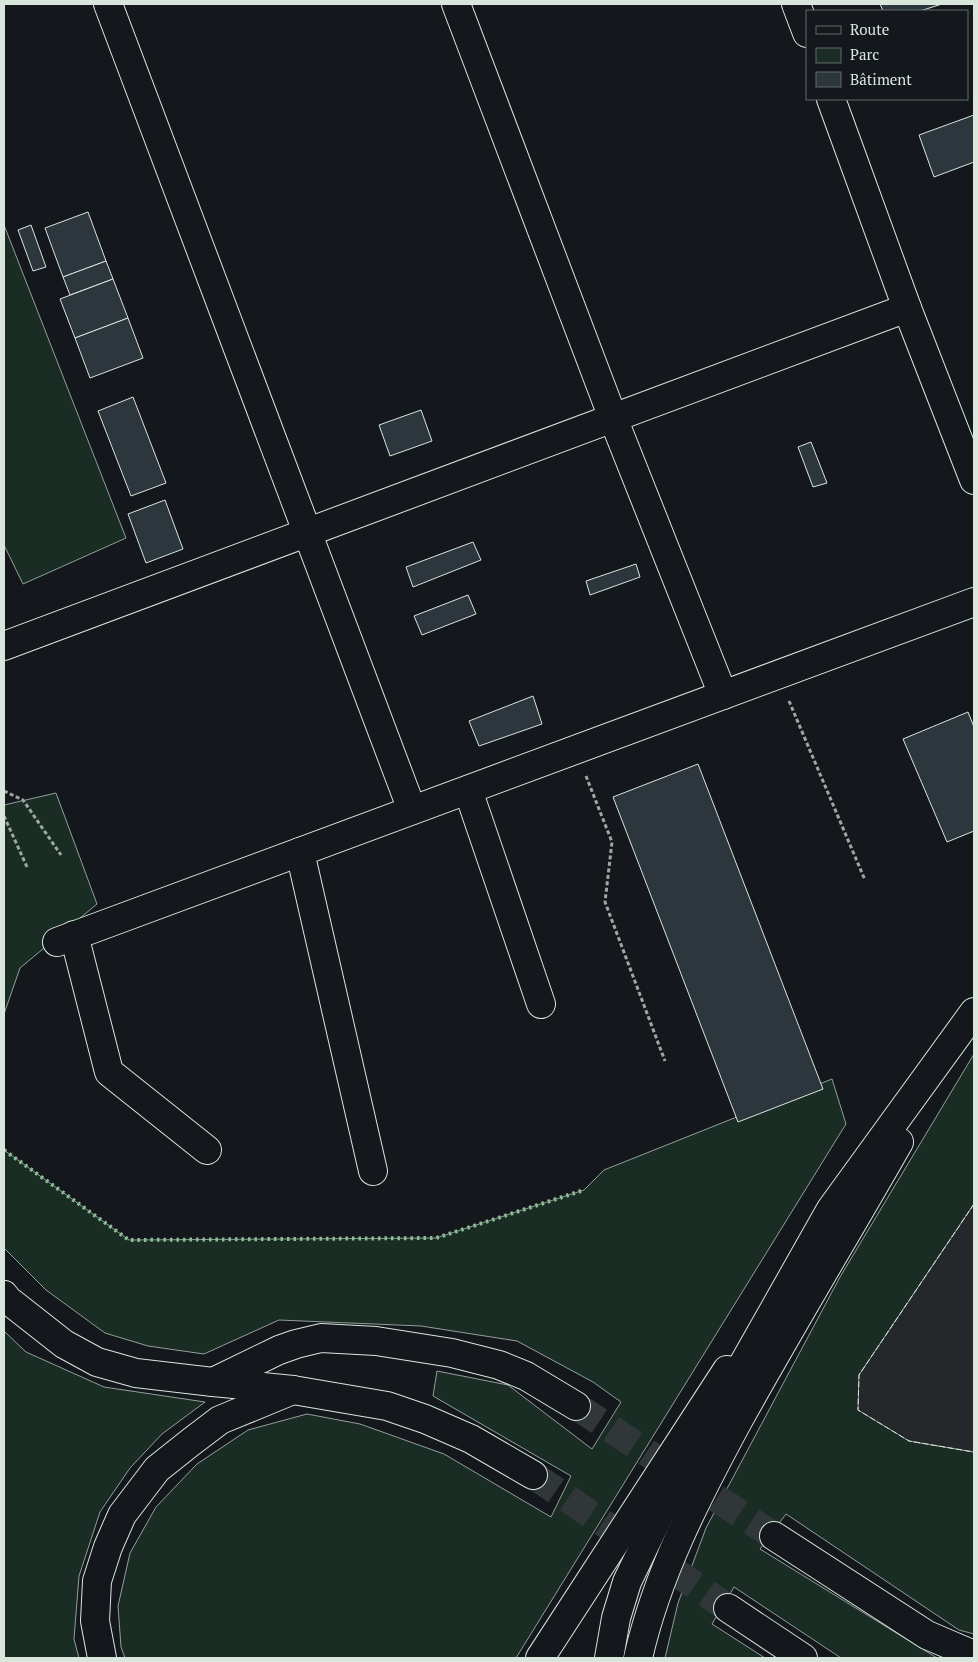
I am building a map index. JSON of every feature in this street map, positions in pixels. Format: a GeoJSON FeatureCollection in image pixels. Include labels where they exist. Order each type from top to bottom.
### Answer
{"type":"FeatureCollection","features":[{"type":"Feature","properties":{"kind":"street"},"geometry":{"type":"LineString","coordinates":[[108,4],[412,810]]}},
{"type":"Feature","properties":{"kind":"street"},"geometry":{"type":"LineString","coordinates":[[456,4],[613,418],[723,695]]}},
{"type":"Feature","properties":{"kind":"street"},"geometry":{"type":"LineString","coordinates":[[796,4],[806,30]]}},
{"type":"Feature","properties":{"kind":"street"},"geometry":{"type":"LineString","coordinates":[[831,100],[907,308],[974,480]]}},
{"type":"Feature","properties":{"kind":"street"},"geometry":{"type":"LineString","coordinates":[[4,646],[907,308]]}},
{"type":"Feature","properties":{"kind":"street"},"geometry":{"type":"LineString","coordinates":[[207,1150],[109,1072],[65,939],[974,602]]}},
{"type":"Feature","properties":{"kind":"street"},"geometry":{"type":"LineString","coordinates":[[468,790],[540,1004]]}},
{"type":"Feature","properties":{"kind":"street"},"geometry":{"type":"LineString","coordinates":[[300,852],[373,1171]]}},
{"type":"Feature","properties":{"kind":"street"},"geometry":{"type":"LineString","coordinates":[[540,1658],[832,1209],[968,1021]]}},
{"type":"Feature","properties":{"kind":"street"},"geometry":{"type":"LineString","coordinates":[[638,1658],[643,1634],[657,1591],[676,1543],[704,1483],[774,1356],[852,1225],[968,1021]]}},
{"type":"Feature","properties":{"kind":"street"},"geometry":{"type":"LineString","coordinates":[[610,1658],[616,1618],[628,1582],[647,1537],[710,1421],[832,1209]]}},
{"type":"Feature","properties":{"kind":"street"},"geometry":{"type":"LineString","coordinates":[[4,1295],[64,1344],[97,1362],[136,1373],[293,1390],[387,1406],[425,1419],[471,1440],[533,1475]]}},
{"type":"Feature","properties":{"kind":"street"},"geometry":{"type":"LineString","coordinates":[[213,1382],[278,1350],[321,1338],[376,1342],[452,1353],[499,1365],[526,1376],[576,1406]]}},
{"type":"Feature","properties":{"kind":"street"},"geometry":{"type":"LineString","coordinates":[[102,1658],[95,1621],[97,1581],[108,1547],[122,1515],[157,1469],[220,1420],[293,1390]]}},
{"type":"Feature","properties":{"kind":"street"},"geometry":{"type":"LineString","coordinates":[[774,1536],[927,1635],[974,1655]]}},
{"type":"Feature","properties":{"kind":"street"},"geometry":{"type":"LineString","coordinates":[[728,1608],[803,1658]]}},
{"type":"Feature","properties":{"kind":"path"},"geometry":{"type":"LineString","coordinates":[[778,675],[865,880]]}},
{"type":"Feature","properties":{"kind":"path"},"geometry":{"type":"LineString","coordinates":[[575,750],[612,842],[605,902],[665,1061]]}},
{"type":"Feature","properties":{"kind":"path"},"geometry":{"type":"LineString","coordinates":[[4,791],[23,800],[61,855]]}},
{"type":"Feature","properties":{"kind":"path"},"geometry":{"type":"LineString","coordinates":[[4,816],[27,867]]}},
{"type":"Feature","properties":{"kind":"green space"},"geometry":{"type":"Polygon","coordinates":[[[4,225],[126,538],[23,584],[4,545],[4,225]]]}},
{"type":"Feature","properties":{"kind":"green space"},"geometry":{"type":"Polygon","coordinates":[[[56,793],[97,904],[20,968],[4,1014],[4,805],[56,793]]]}},
{"type":"Feature","properties":{"kind":"green space"},"geometry":{"type":"Polygon","coordinates":[[[974,1054],[974,1204],[859,1375],[909,1441],[974,1452],[974,1634],[959,1630],[786,1514],[760,1549],[937,1658],[841,1658],[734,1587],[712,1624],[765,1658],[665,1658],[678,1603],[706,1528],[840,1277],[974,1054]]]}},
{"type":"Feature","properties":{"kind":"green space"},"geometry":{"type":"Polygon","coordinates":[[[832,1079],[846,1124],[516,1658],[125,1658],[121,1647],[118,1606],[130,1553],[156,1507],[197,1464],[248,1430],[307,1414],[360,1424],[444,1454],[551,1517],[571,1476],[433,1396],[437,1371],[508,1385],[592,1449],[621,1402],[593,1382],[517,1341],[421,1326],[279,1320],[204,1354],[148,1346],[105,1333],[46,1290],[4,1248],[4,1150],[129,1240],[436,1238],[584,1190],[604,1170],[832,1079]]]}},
{"type":"Feature","properties":{"kind":"green space"},"geometry":{"type":"Polygon","coordinates":[[[4,1331],[26,1352],[104,1387],[205,1402],[162,1434],[130,1468],[100,1512],[79,1576],[74,1639],[79,1658],[4,1658],[4,1331]]]}},
{"type":"Feature","properties":{"kind":"shaded area"},"geometry":{"type":"Polygon","coordinates":[[[974,1204],[974,1452],[909,1441],[858,1410],[859,1375],[974,1204]]]}},
{"type":"Feature","properties":{"kind":"building"},"geometry":{"type":"Polygon","coordinates":[[[880,4],[942,4],[923,10],[883,10],[880,4]]]}},
{"type":"Feature","properties":{"kind":"building"},"geometry":{"type":"Polygon","coordinates":[[[974,115],[974,162],[934,177],[919,135],[974,115]]]}},
{"type":"Feature","properties":{"kind":"building"},"geometry":{"type":"Polygon","coordinates":[[[88,212],[106,261],[63,277],[45,228],[88,212]]]}},
{"type":"Feature","properties":{"kind":"building"},"geometry":{"type":"Polygon","coordinates":[[[31,225],[46,267],[33,271],[18,230],[31,225]]]}},
{"type":"Feature","properties":{"kind":"building"},"geometry":{"type":"Polygon","coordinates":[[[106,261],[113,279],[70,295],[63,277],[106,261]]]}},
{"type":"Feature","properties":{"kind":"building"},"geometry":{"type":"Polygon","coordinates":[[[113,279],[128,318],[75,338],[60,299],[113,279]]]}},
{"type":"Feature","properties":{"kind":"building"},"geometry":{"type":"Polygon","coordinates":[[[128,318],[143,358],[90,378],[75,338],[128,318]]]}},
{"type":"Feature","properties":{"kind":"building"},"geometry":{"type":"Polygon","coordinates":[[[133,397],[166,483],[131,496],[98,411],[133,397]]]}},
{"type":"Feature","properties":{"kind":"building"},"geometry":{"type":"Polygon","coordinates":[[[421,410],[432,441],[390,456],[379,425],[421,410]]]}},
{"type":"Feature","properties":{"kind":"building"},"geometry":{"type":"Polygon","coordinates":[[[811,442],[827,483],[813,487],[798,447],[811,442]]]}},
{"type":"Feature","properties":{"kind":"building"},"geometry":{"type":"Polygon","coordinates":[[[165,500],[183,549],[146,563],[128,514],[165,500]]]}},
{"type":"Feature","properties":{"kind":"building"},"geometry":{"type":"Polygon","coordinates":[[[473,542],[481,560],[413,587],[406,567],[473,542]]]}},
{"type":"Feature","properties":{"kind":"building"},"geometry":{"type":"Polygon","coordinates":[[[636,564],[640,577],[590,595],[586,581],[636,564]]]}},
{"type":"Feature","properties":{"kind":"building"},"geometry":{"type":"Polygon","coordinates":[[[468,595],[476,614],[422,635],[414,616],[468,595]]]}},
{"type":"Feature","properties":{"kind":"building"},"geometry":{"type":"Polygon","coordinates":[[[533,696],[542,724],[479,746],[469,721],[533,696]]]}},
{"type":"Feature","properties":{"kind":"building"},"geometry":{"type":"Polygon","coordinates":[[[968,712],[974,727],[974,831],[947,842],[903,739],[968,712]]]}},
{"type":"Feature","properties":{"kind":"building"},"geometry":{"type":"Polygon","coordinates":[[[698,764],[823,1089],[738,1122],[613,797],[698,764]]]}},
{"type":"Feature","properties":{"kind":"tunnel"},"geometry":{"type":"LineString","coordinates":[[576,1406],[774,1536]]}},
{"type":"Feature","properties":{"kind":"tunnel"},"geometry":{"type":"LineString","coordinates":[[533,1475],[728,1608]]}},
{"type":"Feature","properties":{"kind":"hedge"},"geometry":{"type":"LineString","coordinates":[[4,1150],[129,1240],[436,1238],[584,1190]]}},
{"type":"Feature","properties":{"kind":"fence"},"geometry":{"type":"LineString","coordinates":[[974,1204],[859,1375],[858,1410],[909,1441],[974,1452]]}}]}
